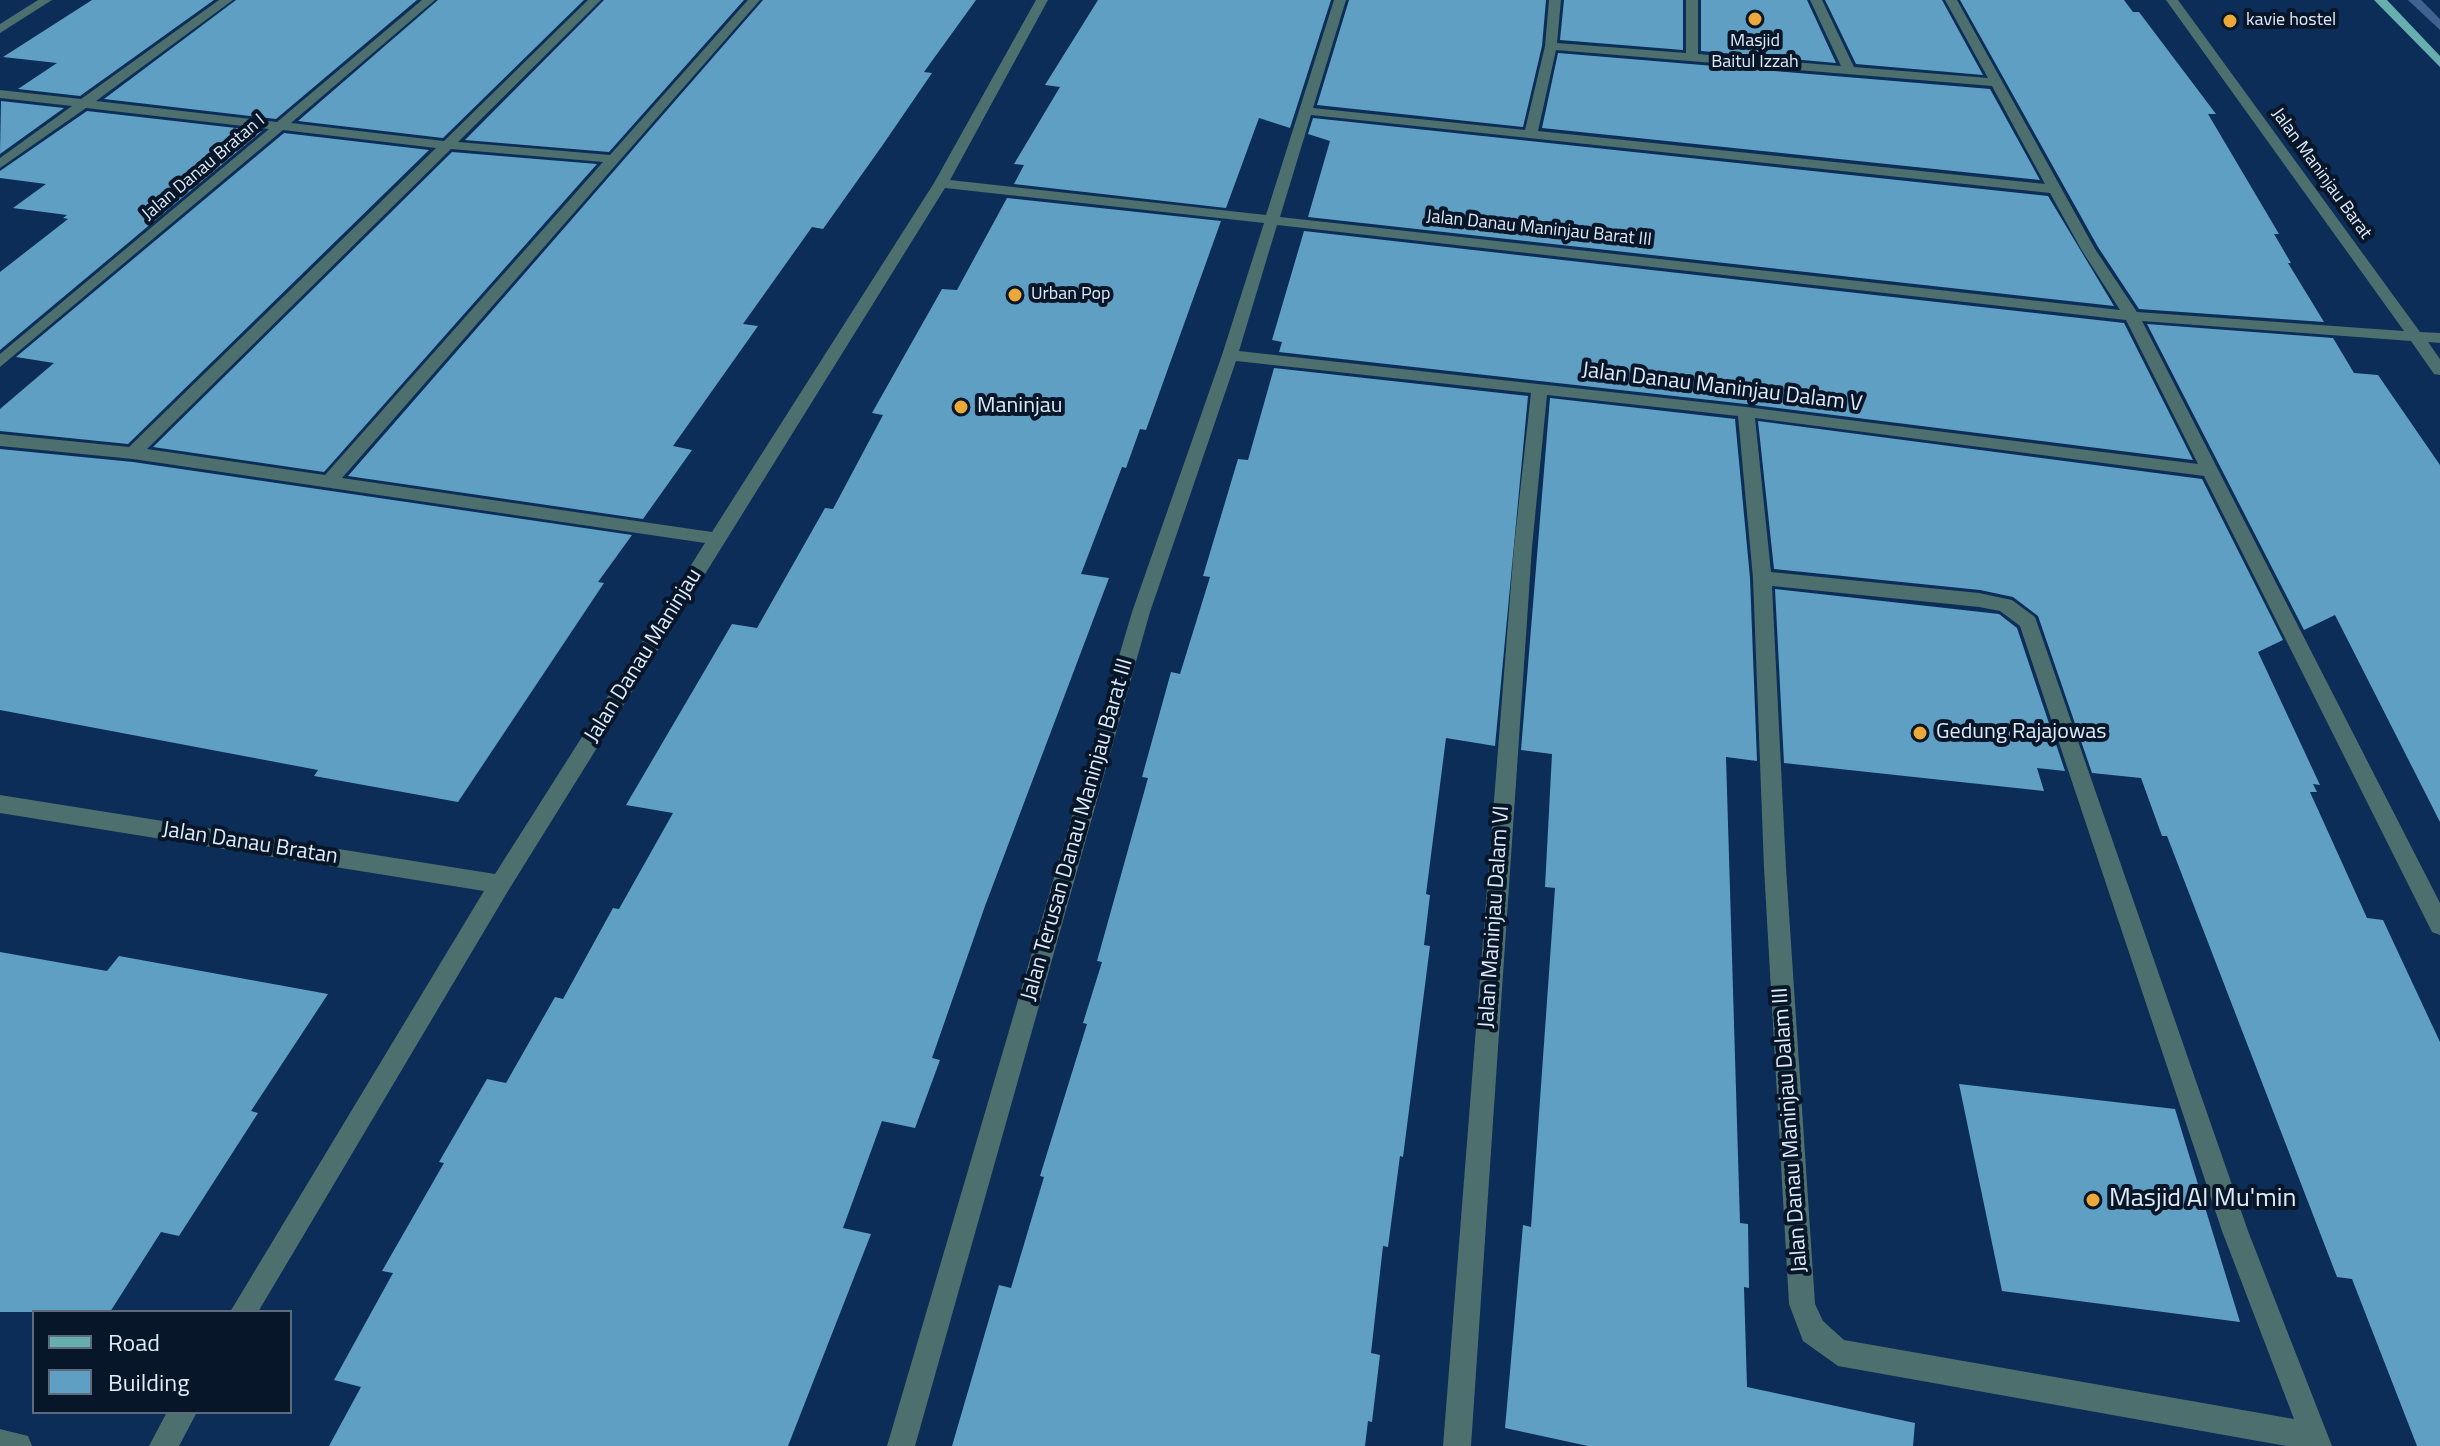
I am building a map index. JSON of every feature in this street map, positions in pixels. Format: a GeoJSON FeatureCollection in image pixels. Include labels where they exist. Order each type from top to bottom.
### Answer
{"type":"FeatureCollection","features":[{"type":"Feature","properties":{"kind":"main road"},"geometry":{"type":"LineString","coordinates":[[2380,0],[2440,63]]}},
{"type":"Feature","properties":{"kind":"street"},"geometry":{"type":"LineString","coordinates":[[0,29],[46,0]]}},
{"type":"Feature","properties":{"kind":"street"},"geometry":{"type":"LineString","coordinates":[[0,164],[227,0]]}},
{"type":"Feature","properties":{"kind":"street","name":"Jalan Danau Bratan I"},"geometry":{"type":"LineString","coordinates":[[0,362],[429,0]]}},
{"type":"Feature","properties":{"kind":"street"},"geometry":{"type":"LineString","coordinates":[[133,453],[595,0]]}},
{"type":"Feature","properties":{"kind":"street"},"geometry":{"type":"LineString","coordinates":[[327,484],[754,0]]}},
{"type":"Feature","properties":{"kind":"street","name":"Jalan Danau Maninjau"},"geometry":{"type":"LineString","coordinates":[[244,1310],[500,884],[941,183],[1042,0]]}},
{"type":"Feature","properties":{"kind":"street","name":"Jalan Terusan Danau Maninjau Barat III"},"geometry":{"type":"LineString","coordinates":[[901,1446],[1141,612],[1230,355],[1340,0]]}},
{"type":"Feature","properties":{"kind":"street"},"geometry":{"type":"LineString","coordinates":[[1531,134],[1551,46],[1555,0]]}},
{"type":"Feature","properties":{"kind":"street"},"geometry":{"type":"LineString","coordinates":[[1692,0],[1692,57]]}},
{"type":"Feature","properties":{"kind":"street"},"geometry":{"type":"LineString","coordinates":[[1816,0],[1850,71]]}},
{"type":"Feature","properties":{"kind":"street"},"geometry":{"type":"LineString","coordinates":[[1951,0],[1999,83],[2054,189],[2132,316],[2440,925]]}},
{"type":"Feature","properties":{"kind":"street","name":"Jalan Maninjau Barat"},"geometry":{"type":"LineString","coordinates":[[2172,0],[2440,370]]}},
{"type":"Feature","properties":{"kind":"street"},"geometry":{"type":"LineString","coordinates":[[1551,46],[1999,83]]}},
{"type":"Feature","properties":{"kind":"street"},"geometry":{"type":"LineString","coordinates":[[0,94],[447,145],[615,159]]}},
{"type":"Feature","properties":{"kind":"street"},"geometry":{"type":"LineString","coordinates":[[1306,111],[2054,189]]}},
{"type":"Feature","properties":{"kind":"street","name":"Jalan Danau Maninjau Barat III"},"geometry":{"type":"LineString","coordinates":[[941,183],[2132,316],[2440,338]]}},
{"type":"Feature","properties":{"kind":"street","name":"Jalan Danau Maninjau Dalam V"},"geometry":{"type":"LineString","coordinates":[[1230,355],[1746,412],[2209,471]]}},
{"type":"Feature","properties":{"kind":"street","name":"Jalan Maninjau Dalam VI"},"geometry":{"type":"LineString","coordinates":[[1457,1446],[1523,547],[1540,388]]}},
{"type":"Feature","properties":{"kind":"street","name":"Jalan Danau Maninjau Dalam III"},"geometry":{"type":"LineString","coordinates":[[1746,412],[1762,578],[1775,868],[1802,1304],[1813,1331],[1838,1352],[2316,1441]]}},
{"type":"Feature","properties":{"kind":"street"},"geometry":{"type":"LineString","coordinates":[[0,440],[133,453],[327,484],[717,539]]}},
{"type":"Feature","properties":{"kind":"street"},"geometry":{"type":"LineString","coordinates":[[1762,578],[1979,600],[2005,605],[2028,622],[2235,1231],[2316,1441]]}},
{"type":"Feature","properties":{"kind":"street","name":"Jalan Danau Bratan"},"geometry":{"type":"LineString","coordinates":[[0,804],[500,884]]}},
{"type":"Feature","properties":{"kind":"street"},"geometry":{"type":"LineString","coordinates":[[163,1446],[182,1414]]}},
{"type":"Feature","properties":{"kind":"street"},"geometry":{"type":"LineString","coordinates":[[0,1443],[18,1446]]}},
{"type":"Feature","properties":{"kind":"building"},"geometry":{"type":"Polygon","coordinates":[[[92,0],[214,0],[80,96],[18,89],[57,63],[3,57],[92,0]]]}},
{"type":"Feature","properties":{"kind":"building"},"geometry":{"type":"Polygon","coordinates":[[[236,0],[417,0],[276,119],[104,99],[236,0]]]}},
{"type":"Feature","properties":{"kind":"building"},"geometry":{"type":"Polygon","coordinates":[[[438,0],[584,0],[443,138],[298,121],[438,0]]]}},
{"type":"Feature","properties":{"kind":"building"},"geometry":{"type":"Polygon","coordinates":[[[604,0],[744,0],[609,152],[465,140],[604,0]]]}},
{"type":"Feature","properties":{"kind":"building"},"geometry":{"type":"Polygon","coordinates":[[[763,0],[976,0],[924,72],[932,73],[823,229],[812,227],[743,324],[758,326],[673,446],[692,450],[643,519],[348,476],[763,0]]]}},
{"type":"Feature","properties":{"kind":"building"},"geometry":{"type":"Polygon","coordinates":[[[1098,0],[1331,0],[1290,128],[1259,118],[1226,208],[1014,184],[1024,165],[1014,164],[1060,87],[1045,85],[1098,0]]]}},
{"type":"Feature","properties":{"kind":"building"},"geometry":{"type":"Polygon","coordinates":[[[1349,0],[1546,0],[1542,46],[1523,127],[1317,105],[1349,0]]]}},
{"type":"Feature","properties":{"kind":"building"},"geometry":{"type":"Polygon","coordinates":[[[1564,0],[1683,0],[1683,50],[1560,40],[1564,0]]]}},
{"type":"Feature","properties":{"kind":"building"},"geometry":{"type":"Polygon","coordinates":[[[1701,0],[1807,0],[1836,63],[1701,51],[1701,0]]]}},
{"type":"Feature","properties":{"kind":"building"},"geometry":{"type":"Polygon","coordinates":[[[1825,0],[1942,0],[1983,75],[1856,64],[1825,0]]]}},
{"type":"Feature","properties":{"kind":"building"},"geometry":{"type":"Polygon","coordinates":[[[1960,0],[2124,0],[2133,12],[2139,12],[2216,114],[2208,114],[2279,234],[2274,234],[2291,263],[2288,263],[2324,322],[2139,309],[2098,247],[1960,0]]]}},
{"type":"Feature","properties":{"kind":"building"},"geometry":{"type":"Polygon","coordinates":[[[1558,53],[1990,89],[2040,180],[1542,128],[1558,53]]]}},
{"type":"Feature","properties":{"kind":"building"},"geometry":{"type":"Polygon","coordinates":[[[1,101],[64,108],[0,154],[1,101]]]}},
{"type":"Feature","properties":{"kind":"building"},"geometry":{"type":"Polygon","coordinates":[[[87,111],[262,131],[0,350],[0,272],[68,219],[63,218],[67,215],[13,208],[46,184],[0,178],[0,171],[87,111]]]}},
{"type":"Feature","properties":{"kind":"building"},"geometry":{"type":"Polygon","coordinates":[[[1313,118],[2048,196],[2114,306],[1308,217],[1330,141],[1308,134],[1313,118]]]}},
{"type":"Feature","properties":{"kind":"building"},"geometry":{"type":"Polygon","coordinates":[[[284,133],[429,150],[128,444],[0,431],[0,409],[54,363],[16,357],[284,133]]]}},
{"type":"Feature","properties":{"kind":"building"},"geometry":{"type":"Polygon","coordinates":[[[452,152],[597,164],[324,472],[153,447],[452,152]]]}},
{"type":"Feature","properties":{"kind":"building"},"geometry":{"type":"Polygon","coordinates":[[[1007,198],[1221,221],[1146,430],[1140,429],[1126,468],[1122,467],[1081,574],[1109,578],[985,906],[932,1058],[940,1060],[915,1128],[882,1121],[843,1228],[871,1234],[788,1446],[329,1446],[361,1387],[334,1380],[393,1273],[382,1271],[444,1163],[439,1162],[487,1079],[506,1083],[555,997],[563,999],[613,908],[619,909],[673,813],[626,805],[732,624],[757,628],[825,508],[833,509],[883,415],[872,413],[942,289],[957,290],[1007,198]]]}},
{"type":"Feature","properties":{"kind":"building"},"geometry":{"type":"Polygon","coordinates":[[[1304,231],[2124,323],[2193,460],[1746,404],[1279,352],[1282,342],[1272,340],[1304,231]]]}},
{"type":"Feature","properties":{"kind":"building"},"geometry":{"type":"Polygon","coordinates":[[[2147,324],[2333,338],[2354,373],[2378,375],[2440,465],[2440,822],[2335,615],[2304,630],[2147,324]]]}},
{"type":"Feature","properties":{"kind":"building"},"geometry":{"type":"Polygon","coordinates":[[[1274,368],[1528,396],[1495,746],[1446,738],[1426,894],[1430,895],[1424,945],[1430,946],[1403,1157],[1400,1156],[1388,1247],[1383,1246],[1371,1353],[1380,1355],[1372,1422],[1368,1421],[1365,1446],[952,1446],[999,1285],[1011,1288],[1044,1177],[1040,1176],[1087,1024],[1083,1023],[1102,962],[1097,961],[1148,778],[1142,777],[1171,672],[1180,674],[1210,577],[1203,576],[1238,459],[1248,460],[1274,368]]]}},
{"type":"Feature","properties":{"kind":"building"},"geometry":{"type":"Polygon","coordinates":[[[1550,398],[1735,419],[1750,578],[1757,761],[1726,757],[1740,1223],[1748,1224],[1749,1288],[1744,1287],[1747,1387],[1915,1423],[1913,1446],[1588,1446],[1505,1428],[1523,1225],[1531,1227],[1555,888],[1545,887],[1552,754],[1521,750],[1550,398]]]}},
{"type":"Feature","properties":{"kind":"building"},"geometry":{"type":"Polygon","coordinates":[[[1758,421],[2202,479],[2283,640],[2258,652],[2320,785],[2313,784],[2317,792],[2310,792],[2367,918],[2383,920],[2440,1042],[2440,1446],[2417,1446],[2352,1279],[2337,1277],[2167,836],[2162,836],[2141,778],[2092,773],[2038,616],[2013,597],[1980,590],[1774,569],[1758,421]]]}},
{"type":"Feature","properties":{"kind":"building"},"geometry":{"type":"Polygon","coordinates":[[[0,449],[133,462],[632,535],[598,582],[604,583],[458,802],[314,776],[318,770],[0,710],[0,449]]]}},
{"type":"Feature","properties":{"kind":"building"},"geometry":{"type":"Polygon","coordinates":[[[1775,589],[1999,614],[2017,628],[2065,771],[2037,768],[2044,791],[1784,763],[1775,589]]]}},
{"type":"Feature","properties":{"kind":"building"},"geometry":{"type":"Polygon","coordinates":[[[0,952],[107,971],[119,956],[328,994],[251,1111],[258,1113],[179,1236],[161,1232],[111,1310],[0,1312],[0,952]]]}},
{"type":"Feature","properties":{"kind":"building","name":"Masjid Al Mu'min"},"geometry":{"type":"Polygon","coordinates":[[[1959,1084],[2175,1109],[2240,1322],[2002,1291],[1959,1084]]]}},
{"type":"Feature","properties":{"kind":"waterway"},"geometry":{"type":"LineString","coordinates":[[2414,0],[2440,26]]}},
{"type":"Feature","properties":{"kind":"place","name":"Masjid Baitul Izzah"},"geometry":{"type":"Point","coordinates":[1755,19]}},
{"type":"Feature","properties":{"kind":"place","name":"kavie hostel"},"geometry":{"type":"Point","coordinates":[2230,21]}},
{"type":"Feature","properties":{"kind":"place","name":"Urban Pop"},"geometry":{"type":"Point","coordinates":[1015,295]}},
{"type":"Feature","properties":{"kind":"place","name":"Maninjau"},"geometry":{"type":"Point","coordinates":[961,407]}},
{"type":"Feature","properties":{"kind":"place","name":"Gedung Rajajowas"},"geometry":{"type":"Point","coordinates":[1920,733]}},
{"type":"Feature","properties":{"kind":"place","name":"Masjid Al Mu'min"},"geometry":{"type":"Point","coordinates":[2093,1200]}}]}
